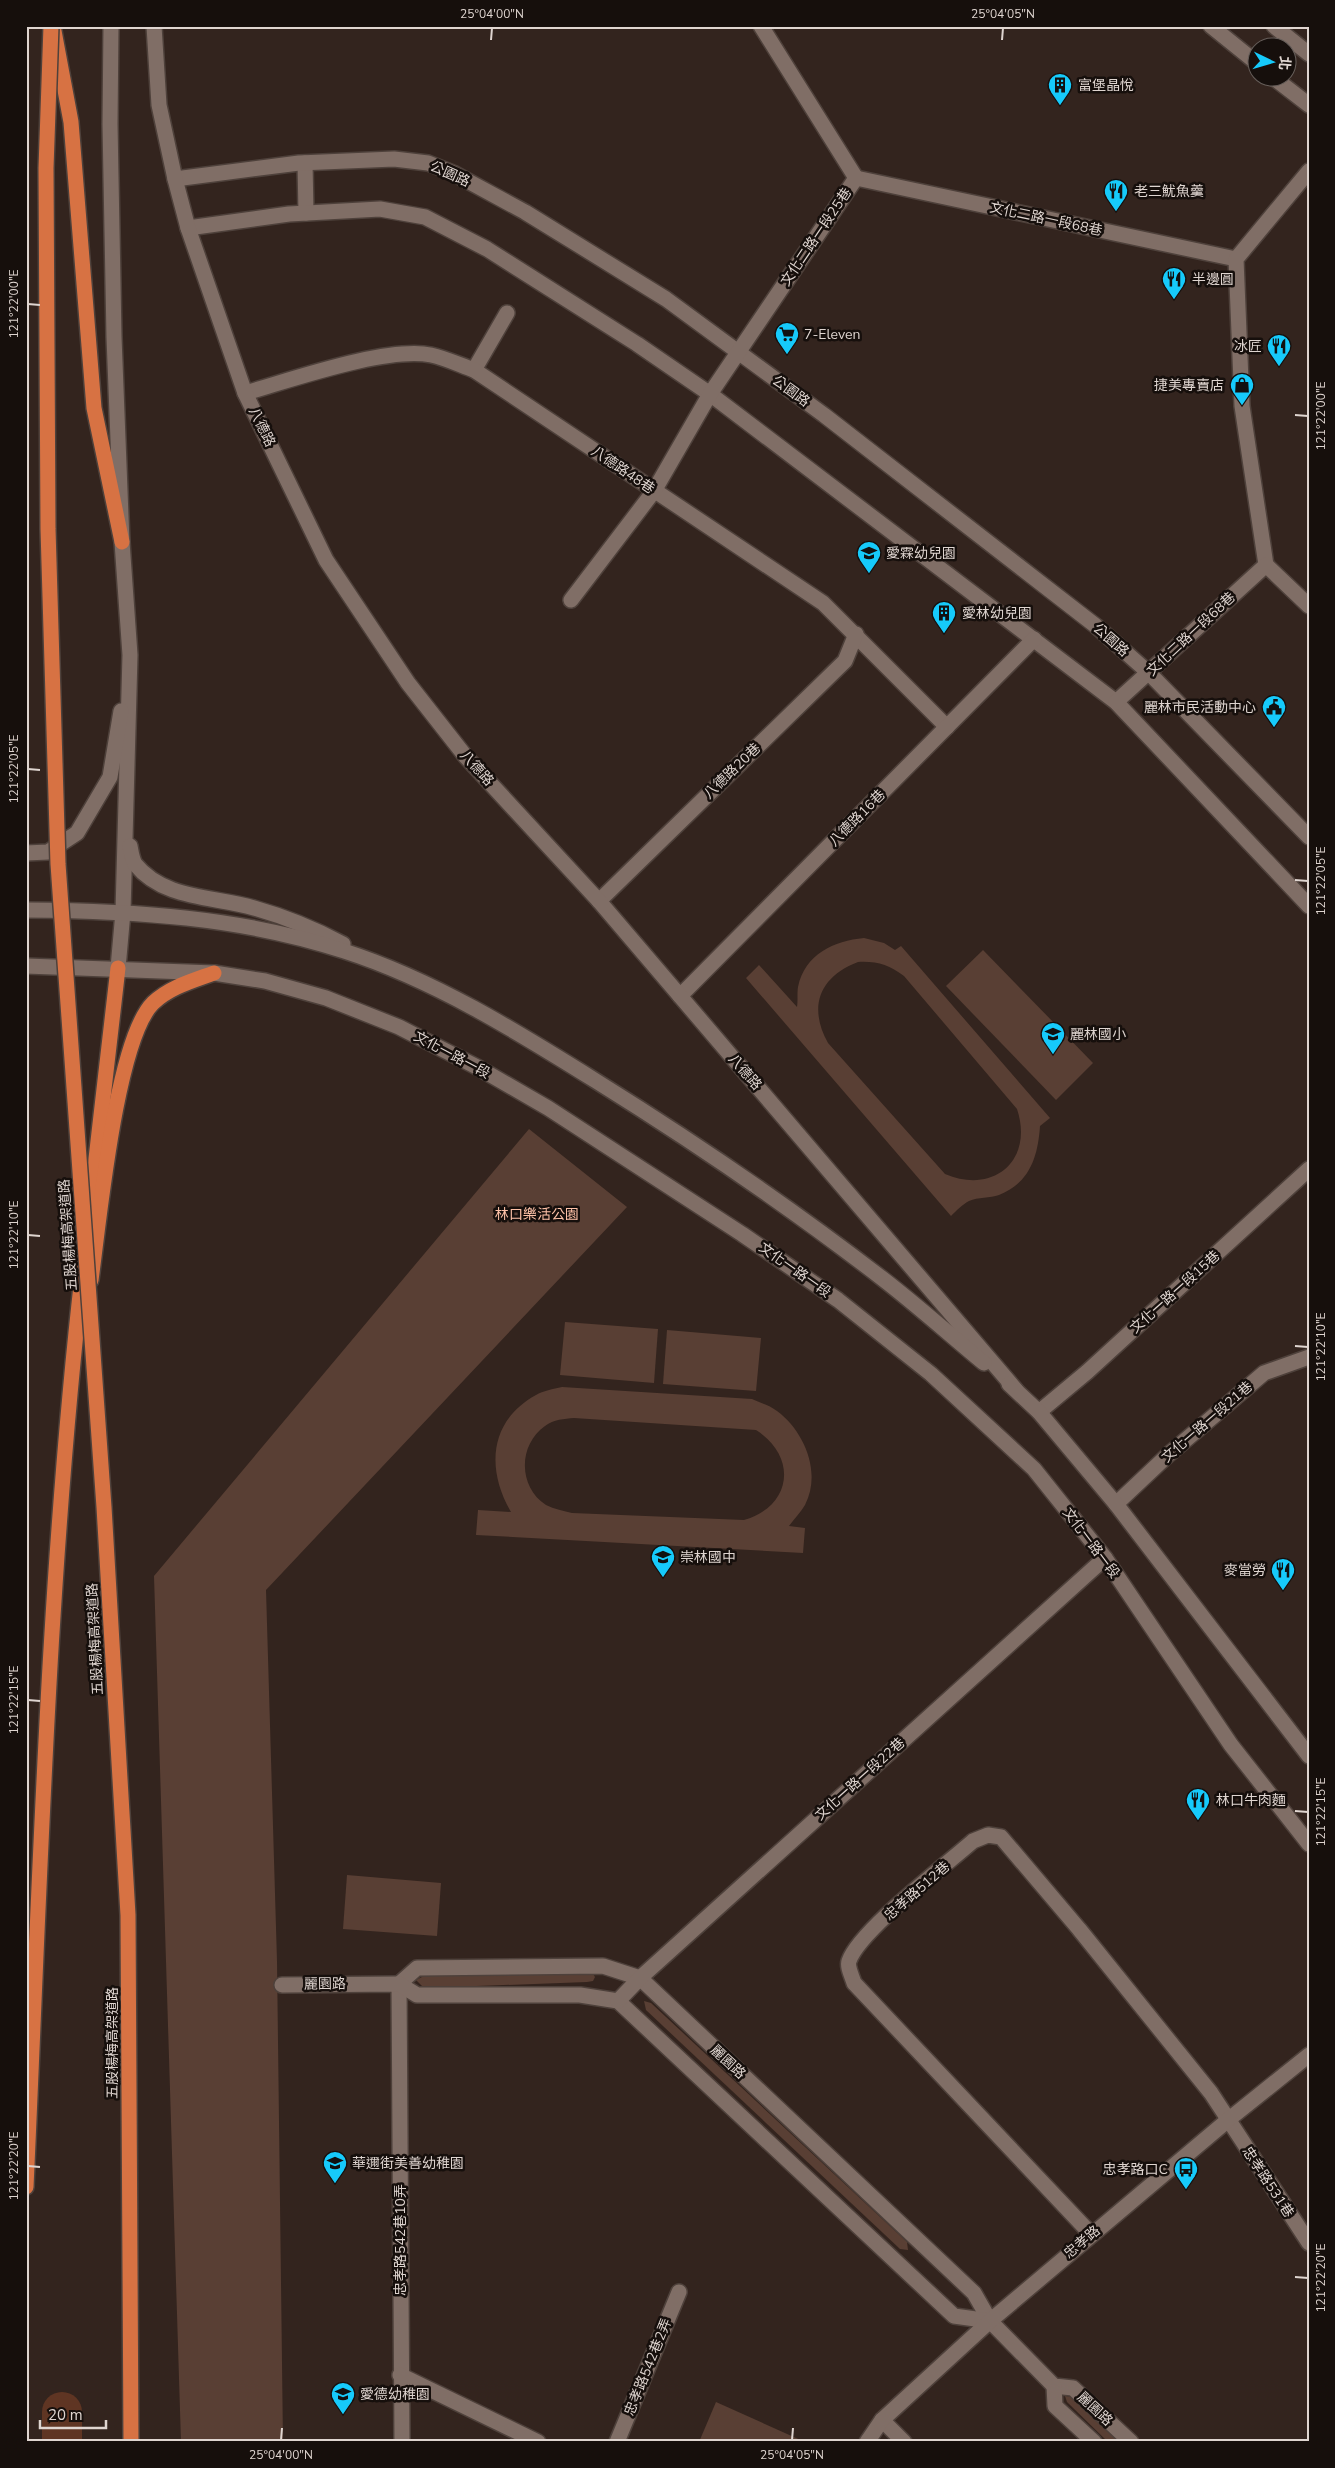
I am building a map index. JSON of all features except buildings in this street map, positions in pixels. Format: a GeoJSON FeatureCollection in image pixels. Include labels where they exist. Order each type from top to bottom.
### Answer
{"type":"FeatureCollection","features":[{"type":"Feature","properties":{"kind":"highway"},"geometry":{"type":"LineString","coordinates":[[52,26],[71,122],[94,408],[122,542]]}},
{"type":"Feature","properties":{"kind":"highway","name":"五股楊梅高架道路"},"geometry":{"type":"LineString","coordinates":[[52,26],[46,168],[48,529],[58,864],[104,1507],[128,1915],[131,2442]]}},
{"type":"Feature","properties":{"kind":"highway"},"geometry":{"type":"LineString","coordinates":[[26,2187],[48,1674],[74,1352],[118,968]]}},
{"type":"Feature","properties":{"kind":"highway"},"geometry":{"type":"LineString","coordinates":[[74,1352],[89,1297],[120,1088],[136,1031],[152,1004],[176,987],[214,973]]}},
{"type":"Feature","properties":{"kind":"street"},"geometry":{"type":"LineString","coordinates":[[112,26],[110,124],[114,337],[122,542],[130,655],[123,912],[118,968]]}},
{"type":"Feature","properties":{"kind":"street","name":"八德路"},"geometry":{"type":"LineString","coordinates":[[154,26],[159,105],[188,228],[245,393],[326,560],[408,683],[466,757],[599,901],[1016,1390]]}},
{"type":"Feature","properties":{"kind":"street","name":"文化二路一段25巷"},"geometry":{"type":"LineString","coordinates":[[571,600],[654,491],[710,394],[856,178],[761,26]]}},
{"type":"Feature","properties":{"kind":"street"},"geometry":{"type":"LineString","coordinates":[[1211,26],[1248,56]]}},
{"type":"Feature","properties":{"kind":"street"},"geometry":{"type":"LineString","coordinates":[[1274,26],[1309,54]]}},
{"type":"Feature","properties":{"kind":"street"},"geometry":{"type":"LineString","coordinates":[[1287,88],[1309,105]]}},
{"type":"Feature","properties":{"kind":"street","name":"公園路"},"geometry":{"type":"LineString","coordinates":[[175,179],[305,163],[394,159],[428,163],[453,173],[525,212],[666,299],[824,416],[1096,626],[1149,673],[1309,837]]}},
{"type":"Feature","properties":{"kind":"street"},"geometry":{"type":"LineString","coordinates":[[305,163],[306,213]]}},
{"type":"Feature","properties":{"kind":"street"},"geometry":{"type":"LineString","coordinates":[[1309,171],[1236,259],[1242,406],[1266,565],[1309,606]]}},
{"type":"Feature","properties":{"kind":"street","name":"文化二路一段68巷"},"geometry":{"type":"LineString","coordinates":[[856,178],[1236,259]]}},
{"type":"Feature","properties":{"kind":"street"},"geometry":{"type":"LineString","coordinates":[[188,228],[306,213],[380,209],[425,217],[487,248],[638,344],[710,394],[1116,702],[1309,906]]}},
{"type":"Feature","properties":{"kind":"street"},"geometry":{"type":"LineString","coordinates":[[474,370],[507,313]]}},
{"type":"Feature","properties":{"kind":"street","name":"八德路48巷"},"geometry":{"type":"LineString","coordinates":[[245,393],[357,362],[401,354],[430,354],[474,370],[823,603],[947,727]]}},
{"type":"Feature","properties":{"kind":"street","name":"文化二路一段68巷"},"geometry":{"type":"LineString","coordinates":[[1116,702],[1266,565]]}},
{"type":"Feature","properties":{"kind":"street","name":"八德路20巷"},"geometry":{"type":"LineString","coordinates":[[599,901],[845,661],[856,634]]}},
{"type":"Feature","properties":{"kind":"street","name":"八德路16巷"},"geometry":{"type":"LineString","coordinates":[[680,996],[1034,639]]}},
{"type":"Feature","properties":{"kind":"street"},"geometry":{"type":"LineString","coordinates":[[26,853],[48,852],[77,833],[110,777],[130,655]]}},
{"type":"Feature","properties":{"kind":"street"},"geometry":{"type":"LineString","coordinates":[[126,827],[134,862],[158,883],[193,896],[252,907],[305,924],[384,966]]}},
{"type":"Feature","properties":{"kind":"street"},"geometry":{"type":"LineString","coordinates":[[26,910],[123,912],[240,925],[335,948],[384,966],[444,992],[502,1023],[653,1117],[787,1209],[884,1280],[1016,1390],[1039,1412],[1116,1504],[1309,1756]]}},
{"type":"Feature","properties":{"kind":"street","name":"文化一路一段"},"geometry":{"type":"LineString","coordinates":[[26,966],[96,967],[214,973],[265,981],[326,998],[399,1027],[540,1104],[644,1169],[838,1300],[931,1374],[1034,1469],[1104,1558],[1231,1744],[1309,1844]]}},
{"type":"Feature","properties":{"kind":"street","name":"文化一路一段15巷"},"geometry":{"type":"LineString","coordinates":[[1039,1412],[1087,1372],[1309,1169]]}},
{"type":"Feature","properties":{"kind":"street","name":"文化一路一段21巷"},"geometry":{"type":"LineString","coordinates":[[1116,1504],[1168,1455],[1264,1373],[1309,1357]]}},
{"type":"Feature","properties":{"kind":"street","name":"文化一路一段22巷"},"geometry":{"type":"LineString","coordinates":[[618,2000],[1104,1558]]}},
{"type":"Feature","properties":{"kind":"street","name":"忠孝路512巷"},"geometry":{"type":"LineString","coordinates":[[1091,2234],[854,1983],[848,1963],[855,1948],[872,1930],[973,1841],[988,1835],[1001,1837],[1211,2093],[1228,2120]]}},
{"type":"Feature","properties":{"kind":"street","name":"麗園路"},"geometry":{"type":"LineString","coordinates":[[399,1984],[417,1968],[603,1966],[640,1978],[974,2293],[990,2321],[1054,2386],[1073,2388],[1131,2442]]}},
{"type":"Feature","properties":{"kind":"street","name":"麗園路"},"geometry":{"type":"LineString","coordinates":[[282,1985],[399,1984],[417,1995],[580,1995],[618,2000]]}},
{"type":"Feature","properties":{"kind":"street","name":"忠孝路542巷10弄"},"geometry":{"type":"LineString","coordinates":[[399,1984],[400,2375],[402,2442]]}},
{"type":"Feature","properties":{"kind":"street"},"geometry":{"type":"LineString","coordinates":[[618,2000],[954,2316],[990,2321]]}},
{"type":"Feature","properties":{"kind":"street","name":"忠孝路"},"geometry":{"type":"LineString","coordinates":[[868,2442],[882,2420],[990,2321],[1091,2234],[1309,2055]]}},
{"type":"Feature","properties":{"kind":"street","name":"忠孝路531巷"},"geometry":{"type":"LineString","coordinates":[[1228,2120],[1309,2243]]}},
{"type":"Feature","properties":{"kind":"street","name":"忠孝路542巷2弄"},"geometry":{"type":"LineString","coordinates":[[617,2442],[679,2292]]}},
{"type":"Feature","properties":{"kind":"street"},"geometry":{"type":"LineString","coordinates":[[400,2375],[538,2442]]}},
{"type":"Feature","properties":{"kind":"street","name":"麗園路"},"geometry":{"type":"LineString","coordinates":[[1054,2386],[1055,2406],[1094,2442]]}},
{"type":"Feature","properties":{"kind":"street"},"geometry":{"type":"LineString","coordinates":[[882,2420],[904,2442]]}},
{"type":"Feature","properties":{"kind":"green space"},"geometry":{"type":"Polygon","coordinates":[[[864,938],[884,943],[895,950],[901,946],[1050,1118],[1040,1126],[1034,1158],[1025,1176],[1010,1190],[992,1197],[969,1201],[951,1216],[746,978],[759,965],[797,1007],[798,987],[807,966],[822,951],[842,942],[864,938]],[[858,962],[834,976],[826,985],[821,995],[818,1006],[819,1017],[828,1043],[945,1174],[963,1179],[979,1180],[994,1176],[1006,1168],[1015,1158],[1020,1144],[1021,1127],[1017,1109],[904,976],[883,964],[858,962]]]}},
{"type":"Feature","properties":{"kind":"green space"},"geometry":{"type":"Polygon","coordinates":[[[983,950],[1093,1063],[1056,1100],[946,986],[983,950]]]}},
{"type":"Feature","properties":{"kind":"green space","name":"林口樂活公園"},"geometry":{"type":"Polygon","coordinates":[[[529,1129],[627,1207],[266,1590],[277,1961],[283,2442],[181,2442],[154,1576],[529,1129]]]}},
{"type":"Feature","properties":{"kind":"green space"},"geometry":{"type":"Polygon","coordinates":[[[565,1322],[658,1329],[654,1383],[560,1375],[565,1322]]]}},
{"type":"Feature","properties":{"kind":"green space"},"geometry":{"type":"Polygon","coordinates":[[[667,1330],[761,1338],[756,1391],[663,1384],[667,1330]]]}},
{"type":"Feature","properties":{"kind":"green space"},"geometry":{"type":"Polygon","coordinates":[[[562,1387],[752,1399],[774,1409],[787,1419],[795,1429],[808,1453],[811,1466],[810,1492],[802,1510],[789,1526],[805,1528],[803,1553],[476,1535],[478,1510],[511,1512],[503,1496],[496,1463],[497,1447],[501,1432],[509,1418],[520,1406],[539,1394],[562,1387]],[[574,1418],[559,1420],[545,1426],[536,1434],[530,1444],[526,1455],[526,1477],[530,1488],[546,1505],[572,1513],[744,1520],[760,1513],[772,1504],[780,1492],[784,1480],[779,1453],[770,1441],[756,1430],[574,1418]]]}},
{"type":"Feature","properties":{"kind":"green space"},"geometry":{"type":"Polygon","coordinates":[[[347,1875],[441,1883],[437,1936],[343,1929],[347,1875]]]}},
{"type":"Feature","properties":{"kind":"green space"},"geometry":{"type":"Polygon","coordinates":[[[592,1972],[595,1977],[593,1981],[587,1982],[424,1988],[416,1980],[426,1975],[592,1972]]]}},
{"type":"Feature","properties":{"kind":"green space"},"geometry":{"type":"Polygon","coordinates":[[[644,2001],[651,2003],[907,2242],[908,2250],[900,2249],[646,2010],[644,2001]]]}},
{"type":"Feature","properties":{"kind":"green space"},"geometry":{"type":"Polygon","coordinates":[[[1065,2396],[1072,2397],[1119,2442],[1108,2442],[1067,2402],[1065,2396]]]}},
{"type":"Feature","properties":{"kind":"green space"},"geometry":{"type":"Polygon","coordinates":[[[716,2402],[805,2442],[699,2442],[716,2402]]]}},
{"type":"Feature","properties":{"kind":"waterway"},"geometry":{"type":"LineString","coordinates":[[62,2412],[62,2442]]}},
{"type":"Feature","properties":{"kind":"place","name":"富堡晶悅"},"geometry":{"type":"Point","coordinates":[1060,106]}},
{"type":"Feature","properties":{"kind":"place","name":"老三魷魚羹"},"geometry":{"type":"Point","coordinates":[1116,212]}},
{"type":"Feature","properties":{"kind":"place","name":"半邊圓"},"geometry":{"type":"Point","coordinates":[1174,300]}},
{"type":"Feature","properties":{"kind":"place","name":"7-Eleven"},"geometry":{"type":"Point","coordinates":[787,355]}},
{"type":"Feature","properties":{"kind":"place","name":"冰匠"},"geometry":{"type":"Point","coordinates":[1279,367]}},
{"type":"Feature","properties":{"kind":"place","name":"捷美專賣店"},"geometry":{"type":"Point","coordinates":[1242,406]}},
{"type":"Feature","properties":{"kind":"place","name":"愛霖幼兒園"},"geometry":{"type":"Point","coordinates":[869,574]}},
{"type":"Feature","properties":{"kind":"place","name":"愛林幼兒園"},"geometry":{"type":"Point","coordinates":[944,634]}},
{"type":"Feature","properties":{"kind":"place","name":"麗林市民活動中心"},"geometry":{"type":"Point","coordinates":[1274,728]}},
{"type":"Feature","properties":{"kind":"place","name":"麗林國小"},"geometry":{"type":"Point","coordinates":[1053,1055]}},
{"type":"Feature","properties":{"kind":"place","name":"崇林國中"},"geometry":{"type":"Point","coordinates":[663,1578]}},
{"type":"Feature","properties":{"kind":"place","name":"麥當勞"},"geometry":{"type":"Point","coordinates":[1283,1591]}},
{"type":"Feature","properties":{"kind":"place","name":"林口牛肉麵"},"geometry":{"type":"Point","coordinates":[1198,1821]}},
{"type":"Feature","properties":{"kind":"place","name":"華邇街美善幼稚園"},"geometry":{"type":"Point","coordinates":[335,2184]}},
{"type":"Feature","properties":{"kind":"place","name":"忠孝路口C"},"geometry":{"type":"Point","coordinates":[1186,2190]}},
{"type":"Feature","properties":{"kind":"place","name":"愛德幼稚園"},"geometry":{"type":"Point","coordinates":[343,2415]}}]}
